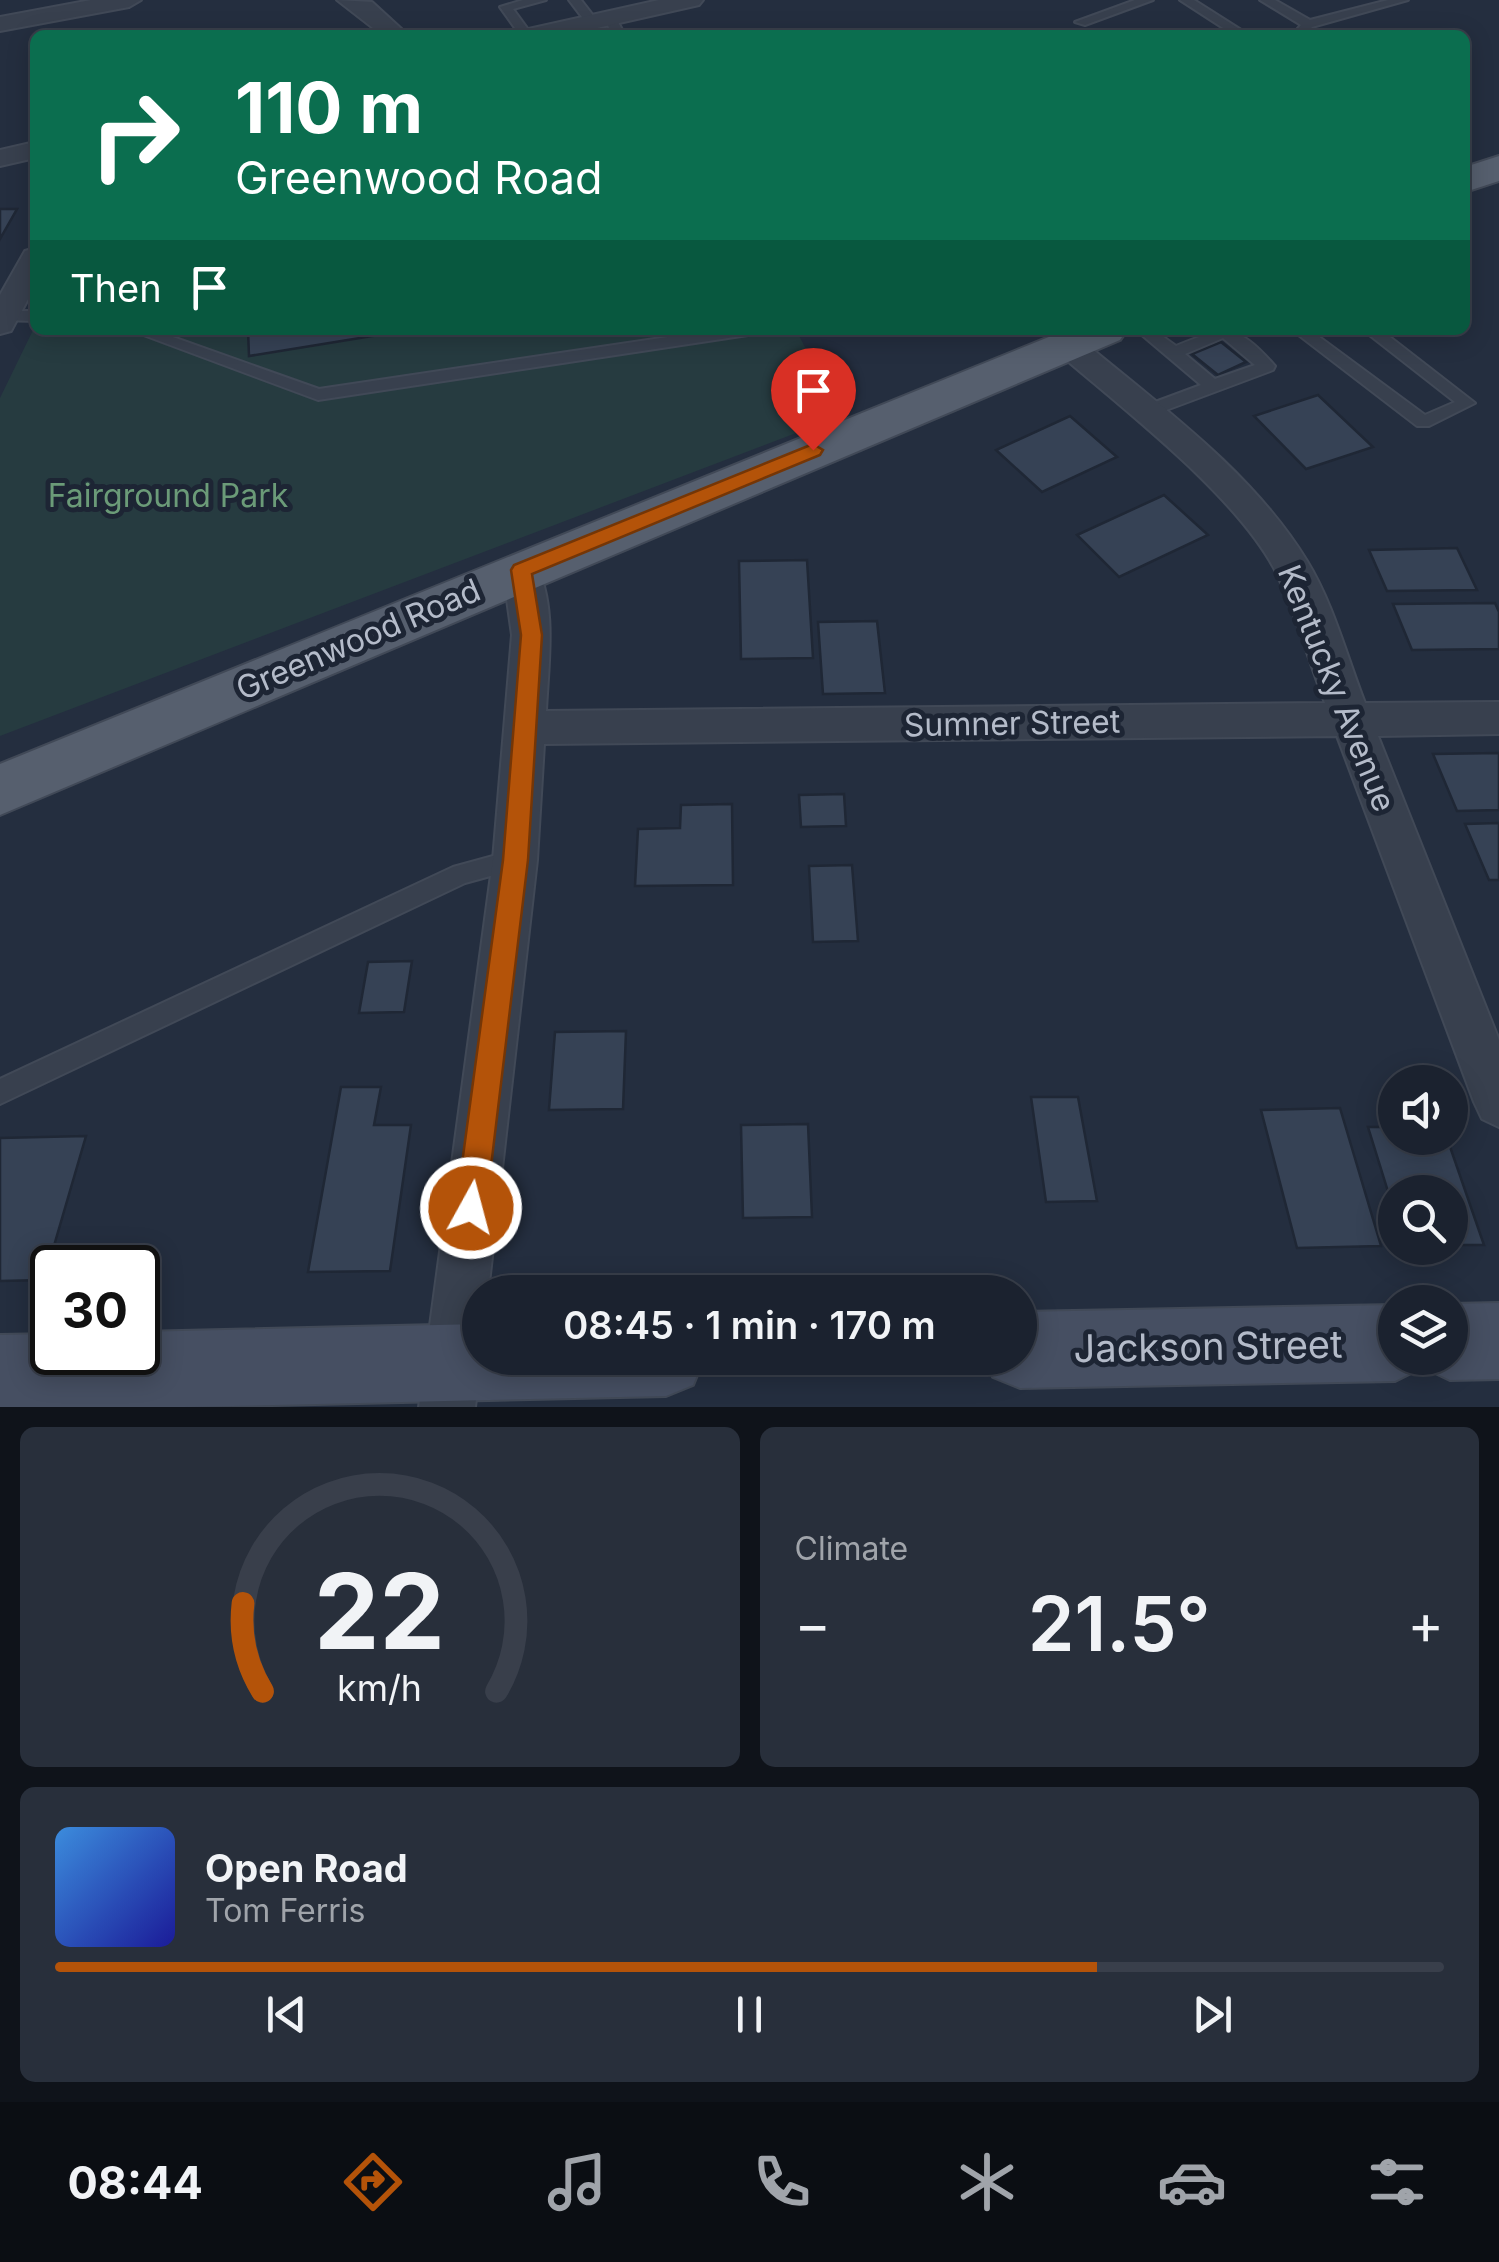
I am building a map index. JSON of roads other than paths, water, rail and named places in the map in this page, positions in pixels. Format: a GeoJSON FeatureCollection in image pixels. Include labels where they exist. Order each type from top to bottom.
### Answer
{"type":"FeatureCollection","features":[{"type":"Feature","properties":{"kind":"main road"},"geometry":{"type":"LineString","coordinates":[[1470,179],[1499,167]]}},
{"type":"Feature","properties":{"kind":"main road","name":"Greenwood Road"},"geometry":{"type":"LineString","coordinates":[[0,790],[521,570],[1087,338]]}},
{"type":"Feature","properties":{"kind":"street"},"geometry":{"type":"LineString","coordinates":[[0,24],[128,0]]}},
{"type":"Feature","properties":{"kind":"street"},"geometry":{"type":"LineString","coordinates":[[568,30],[607,25],[691,0]]}},
{"type":"Feature","properties":{"kind":"street"},"geometry":{"type":"LineString","coordinates":[[362,2],[391,30]]}},
{"type":"Feature","properties":{"kind":"street"},"geometry":{"type":"LineString","coordinates":[[0,158],[30,151]]}},
{"type":"Feature","properties":{"kind":"street"},"geometry":{"type":"LineString","coordinates":[[13,319],[30,272]]}},
{"type":"Feature","properties":{"kind":"street","name":"Kentucky Avenue"},"geometry":{"type":"LineString","coordinates":[[1087,338],[1145,412],[1223,481],[1273,538],[1308,602],[1499,1102]]}},
{"type":"Feature","properties":{"kind":"street"},"geometry":{"type":"LineString","coordinates":[[449,1384],[515,860],[532,635],[521,570]]}},
{"type":"Feature","properties":{"kind":"street","name":"Sumner Street"},"geometry":{"type":"LineString","coordinates":[[525,728],[1499,718]]}},
{"type":"Feature","properties":{"kind":"street"},"geometry":{"type":"LineString","coordinates":[[1468,1341],[1499,1340]]}},
{"type":"Feature","properties":{"kind":"street","name":"Jackson Street"},"geometry":{"type":"LineString","coordinates":[[1037,1350],[1378,1343]]}},
{"type":"Feature","properties":{"kind":"street"},"geometry":{"type":"LineString","coordinates":[[0,1373],[449,1384],[524,1375]]}},
{"type":"Feature","properties":{"kind":"lane"},"geometry":{"type":"LineString","coordinates":[[525,30],[506,8],[540,0]]}},
{"type":"Feature","properties":{"kind":"lane"},"geometry":{"type":"LineString","coordinates":[[575,0],[607,25]]}},
{"type":"Feature","properties":{"kind":"lane"},"geometry":{"type":"LineString","coordinates":[[1081,22],[1147,0]]}},
{"type":"Feature","properties":{"kind":"lane"},"geometry":{"type":"LineString","coordinates":[[1186,0],[1236,30]]}},
{"type":"Feature","properties":{"kind":"lane"},"geometry":{"type":"LineString","coordinates":[[1266,0],[1308,24]]}},
{"type":"Feature","properties":{"kind":"lane"},"geometry":{"type":"LineString","coordinates":[[1303,30],[1308,24],[1402,0]]}},
{"type":"Feature","properties":{"kind":"lane"},"geometry":{"type":"LineString","coordinates":[[152,335],[318,394],[714,335]]}},
{"type":"Feature","properties":{"kind":"lane"},"geometry":{"type":"LineString","coordinates":[[1151,335],[1213,386]]}},
{"type":"Feature","properties":{"kind":"lane"},"geometry":{"type":"LineString","coordinates":[[1174,353],[1214,335]]}},
{"type":"Feature","properties":{"kind":"lane"},"geometry":{"type":"LineString","coordinates":[[1145,412],[1267,366],[1228,335]]}},
{"type":"Feature","properties":{"kind":"lane"},"geometry":{"type":"LineString","coordinates":[[1307,335],[1423,422],[1467,403],[1378,335]]}},
{"type":"Feature","properties":{"kind":"lane"},"geometry":{"type":"LineString","coordinates":[[0,1092],[461,874],[515,860]]}},
{"type":"Feature","properties":{"kind":"park label","name":"Fairground Park"},"geometry":{"type":"Point","coordinates":[168,495]}}]}
